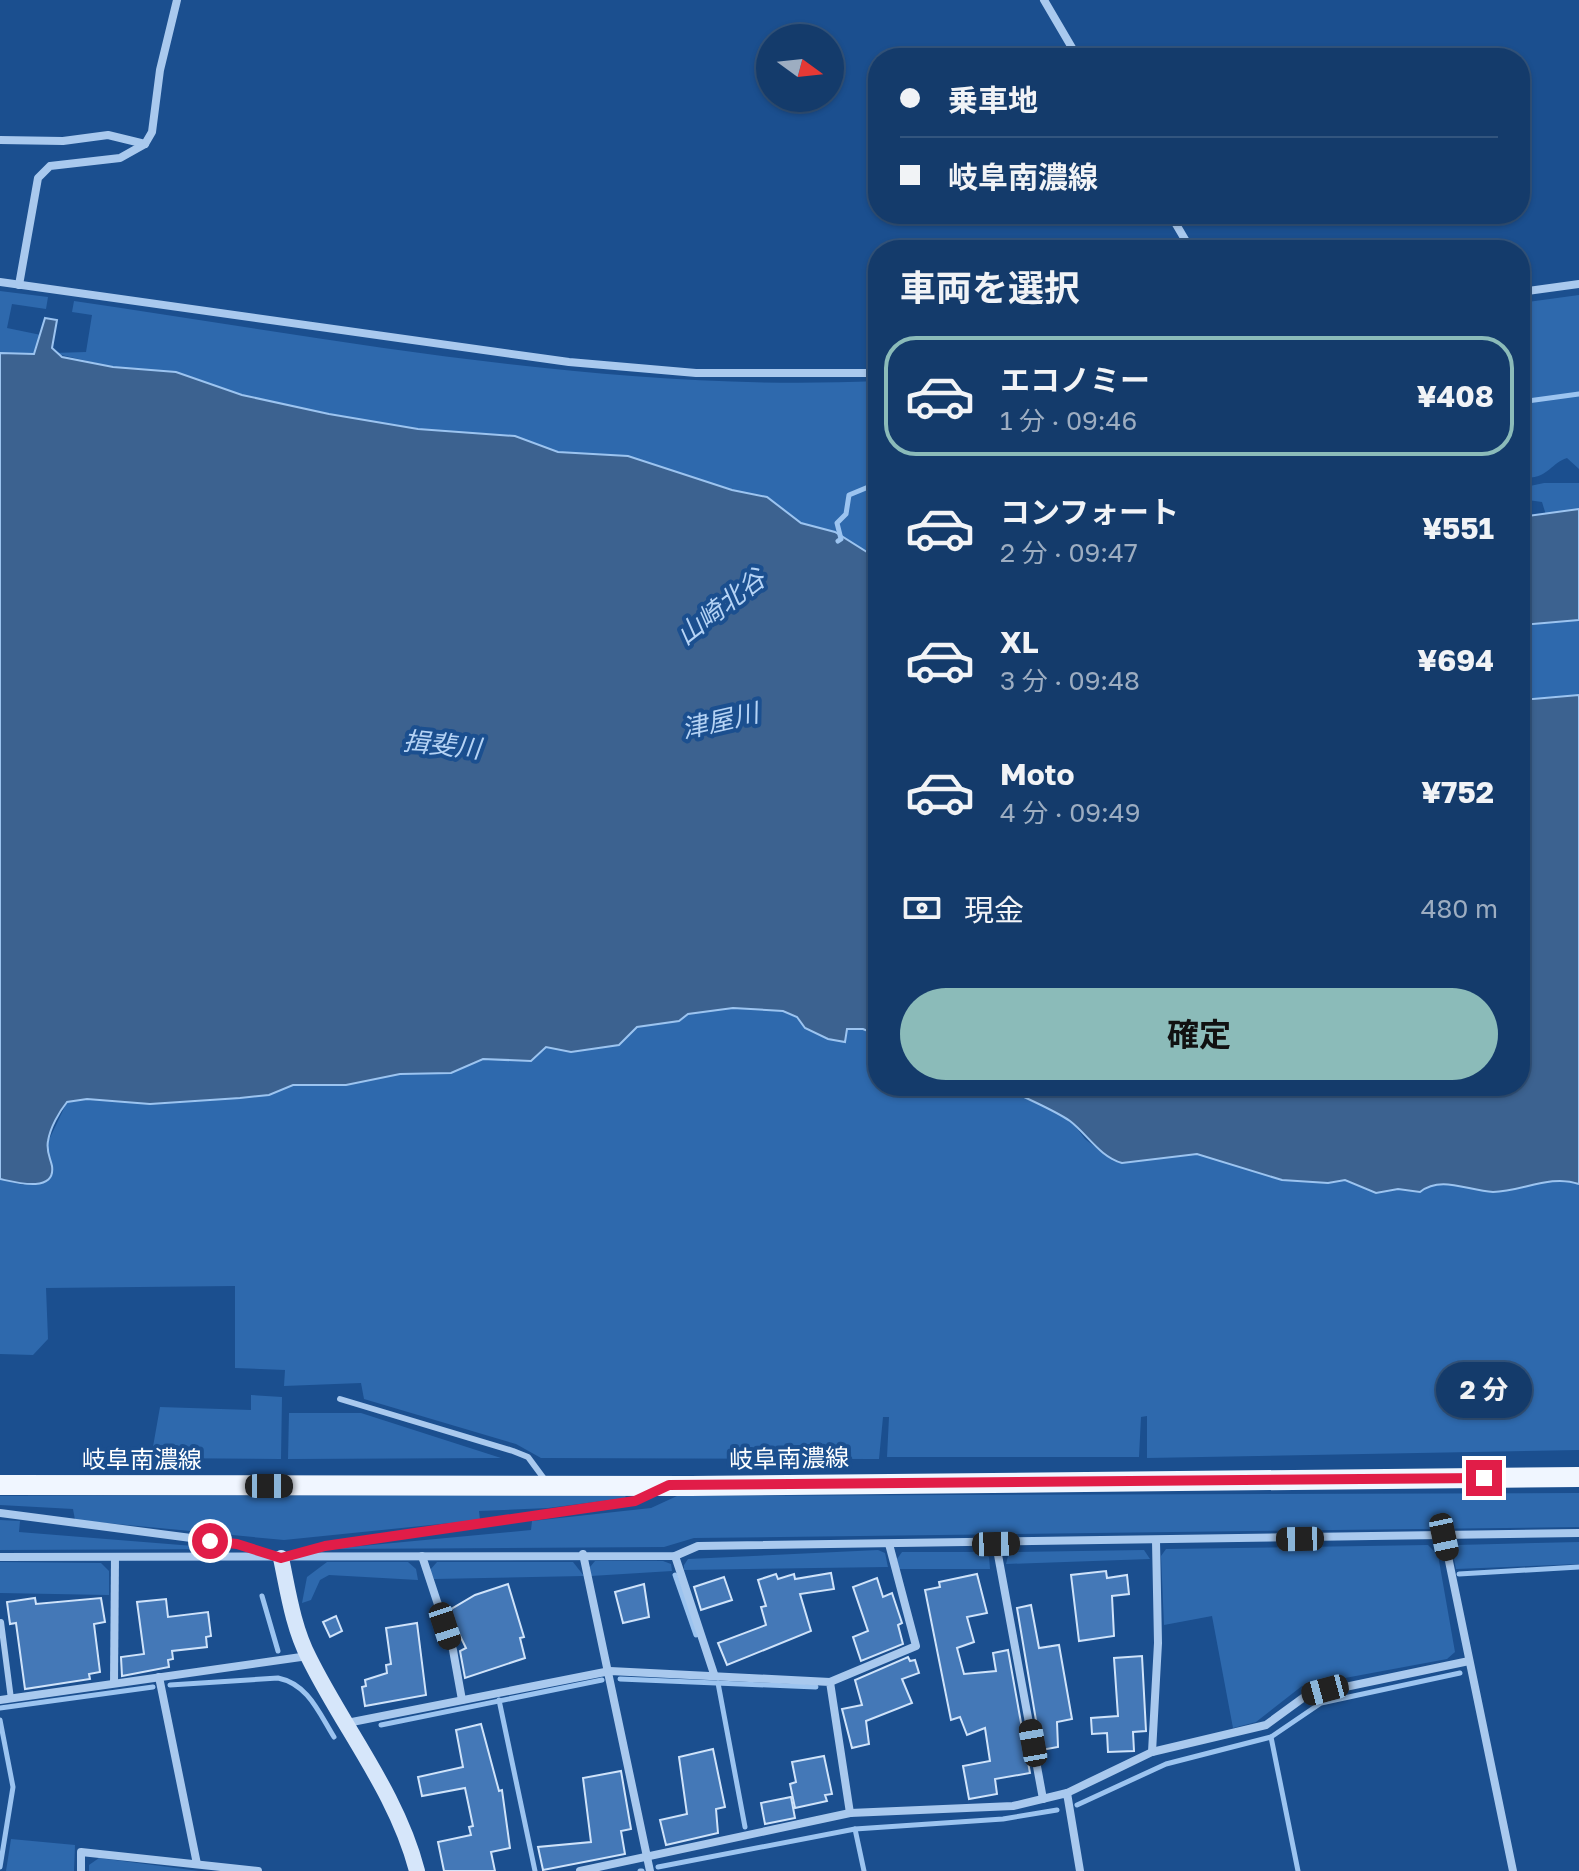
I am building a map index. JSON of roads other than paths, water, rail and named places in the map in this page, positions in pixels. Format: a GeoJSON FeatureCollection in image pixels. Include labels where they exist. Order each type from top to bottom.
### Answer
{"type":"FeatureCollection","features":[{"type":"Feature","properties":{"kind":"main road","name":"岐阜南濃線"},"geometry":{"type":"LineString","coordinates":[[0,1485],[550,1486],[1579,1477]]}},
{"type":"Feature","properties":{"kind":"street"},"geometry":{"type":"LineString","coordinates":[[19,285],[38,178],[50,166],[120,158],[145,144],[152,132],[160,70],[177,0]]}},
{"type":"Feature","properties":{"kind":"street"},"geometry":{"type":"LineString","coordinates":[[1044,0],[1072,48]]}},
{"type":"Feature","properties":{"kind":"street"},"geometry":{"type":"LineString","coordinates":[[0,140],[63,141],[108,135],[145,144]]}},
{"type":"Feature","properties":{"kind":"street"},"geometry":{"type":"LineString","coordinates":[[0,282],[569,362],[696,373],[868,373]]}},
{"type":"Feature","properties":{"kind":"street"},"geometry":{"type":"LineString","coordinates":[[1530,291],[1579,284]]}},
{"type":"Feature","properties":{"kind":"street"},"geometry":{"type":"LineString","coordinates":[[0,1513],[78,1526],[237,1544],[281,1558],[325,1546],[635,1501],[669,1485]]}},
{"type":"Feature","properties":{"kind":"street"},"geometry":{"type":"LineString","coordinates":[[0,1557],[675,1556],[698,1546],[1579,1533]]}},
{"type":"Feature","properties":{"kind":"street"},"geometry":{"type":"LineString","coordinates":[[1444,1537],[1513,1871]]}},
{"type":"Feature","properties":{"kind":"street"},"geometry":{"type":"LineString","coordinates":[[1152,1752],[1158,1643],[1156,1541]]}},
{"type":"Feature","properties":{"kind":"street"},"geometry":{"type":"LineString","coordinates":[[347,1723],[610,1671],[830,1682],[916,1646],[889,1544]]}},
{"type":"Feature","properties":{"kind":"street"},"geometry":{"type":"LineString","coordinates":[[996,1544],[1043,1799]]}},
{"type":"Feature","properties":{"kind":"street"},"geometry":{"type":"LineString","coordinates":[[583,1554],[650,1871]]}},
{"type":"Feature","properties":{"kind":"street"},"geometry":{"type":"LineString","coordinates":[[422,1556],[453,1650],[462,1700]]}},
{"type":"Feature","properties":{"kind":"street"},"geometry":{"type":"LineString","coordinates":[[675,1556],[714,1674]]}},
{"type":"Feature","properties":{"kind":"street"},"geometry":{"type":"LineString","coordinates":[[114,1683],[115,1557]]}},
{"type":"Feature","properties":{"kind":"street"},"geometry":{"type":"LineString","coordinates":[[281,1558],[295,1622],[308,1656],[394,1812],[417,1871]]}},
{"type":"Feature","properties":{"kind":"street"},"geometry":{"type":"LineString","coordinates":[[0,1700],[308,1656]]}},
{"type":"Feature","properties":{"kind":"street"},"geometry":{"type":"LineString","coordinates":[[580,1871],[850,1813],[1013,1806],[1043,1799],[1067,1793],[1152,1752],[1266,1725],[1307,1695],[1469,1661]]}},
{"type":"Feature","properties":{"kind":"street"},"geometry":{"type":"LineString","coordinates":[[159,1677],[197,1864]]}},
{"type":"Feature","properties":{"kind":"street"},"geometry":{"type":"LineString","coordinates":[[830,1682],[850,1813]]}},
{"type":"Feature","properties":{"kind":"street"},"geometry":{"type":"LineString","coordinates":[[1067,1793],[1080,1871]]}},
{"type":"Feature","properties":{"kind":"street"},"geometry":{"type":"LineString","coordinates":[[81,1871],[81,1852],[258,1871]]}},
{"type":"Feature","properties":{"kind":"lane"},"geometry":{"type":"LineString","coordinates":[[340,1399],[528,1457],[550,1486]]}},
{"type":"Feature","properties":{"kind":"lane"},"geometry":{"type":"LineString","coordinates":[[1,1622],[11,1699]]}},
{"type":"Feature","properties":{"kind":"water"},"geometry":{"type":"Polygon","coordinates":[[[45,318],[57,320],[52,348],[62,357],[113,367],[176,372],[242,395],[329,414],[418,429],[515,436],[558,452],[628,456],[732,490],[767,497],[801,523],[835,532],[868,553],[868,1031],[847,1029],[845,1042],[828,1039],[805,1028],[797,1017],[783,1011],[733,1008],[688,1014],[679,1021],[637,1027],[619,1045],[571,1052],[546,1047],[531,1061],[483,1059],[451,1073],[400,1074],[346,1085],[293,1085],[269,1095],[240,1098],[150,1104],[87,1099],[67,1102],[49,1136],[52,1166],[48,1180],[33,1184],[0,1179],[0,353],[34,354],[45,318]]]}},
{"type":"Feature","properties":{"kind":"water"},"geometry":{"type":"Polygon","coordinates":[[[1579,509],[1579,620],[1530,624],[1530,516],[1579,509]]]}},
{"type":"Feature","properties":{"kind":"water"},"geometry":{"type":"Polygon","coordinates":[[[1579,695],[1579,1184],[1546,1182],[1493,1192],[1446,1184],[1428,1187],[1420,1192],[1398,1189],[1376,1193],[1345,1180],[1328,1183],[1282,1180],[1197,1154],[1122,1163],[1107,1156],[1064,1117],[1022,1096],[1530,1096],[1530,699],[1579,695]]]}},
{"type":"Feature","properties":{"kind":"waterway","name":"山崎北谷"},"geometry":{"type":"LineString","coordinates":[[1530,401],[1579,394]]}},
{"type":"Feature","properties":{"kind":"waterway","name":"山崎北谷"},"geometry":{"type":"LineString","coordinates":[[838,541],[841,539],[837,523],[846,514],[849,495],[868,487]]}},
{"type":"Feature","properties":{"kind":"waterway"},"geometry":{"type":"LineString","coordinates":[[1459,1574],[1579,1567]]}},
{"type":"Feature","properties":{"kind":"waterway"},"geometry":{"type":"LineString","coordinates":[[675,1575],[696,1635]]}},
{"type":"Feature","properties":{"kind":"waterway"},"geometry":{"type":"LineString","coordinates":[[262,1596],[278,1651]]}},
{"type":"Feature","properties":{"kind":"waterway"},"geometry":{"type":"LineString","coordinates":[[1077,1805],[1166,1764],[1271,1737],[1321,1703],[1460,1673]]}},
{"type":"Feature","properties":{"kind":"waterway"},"geometry":{"type":"LineString","coordinates":[[170,1685],[278,1678],[288,1681],[312,1701],[334,1737]]}},
{"type":"Feature","properties":{"kind":"waterway"},"geometry":{"type":"LineString","coordinates":[[620,1679],[816,1687]]}},
{"type":"Feature","properties":{"kind":"waterway"},"geometry":{"type":"LineString","coordinates":[[381,1725],[602,1680]]}},
{"type":"Feature","properties":{"kind":"waterway"},"geometry":{"type":"LineString","coordinates":[[718,1683],[745,1827]]}},
{"type":"Feature","properties":{"kind":"waterway"},"geometry":{"type":"LineString","coordinates":[[0,1708],[153,1687]]}},
{"type":"Feature","properties":{"kind":"waterway"},"geometry":{"type":"LineString","coordinates":[[499,1700],[535,1871]]}},
{"type":"Feature","properties":{"kind":"waterway"},"geometry":{"type":"LineString","coordinates":[[0,1720],[13,1787],[0,1867]]}},
{"type":"Feature","properties":{"kind":"waterway"},"geometry":{"type":"LineString","coordinates":[[1271,1737],[1298,1871]]}},
{"type":"Feature","properties":{"kind":"waterway"},"geometry":{"type":"LineString","coordinates":[[658,1867],[855,1829],[1003,1819],[1057,1810]]}},
{"type":"Feature","properties":{"kind":"waterway"},"geometry":{"type":"LineString","coordinates":[[855,1829],[864,1871]]}},
{"type":"Feature","properties":{"kind":"water label","name":"津屋川"},"geometry":{"type":"Point","coordinates":[720,721]}},
{"type":"Feature","properties":{"kind":"water label","name":"揖斐川"},"geometry":{"type":"Point","coordinates":[442,745]}}]}
